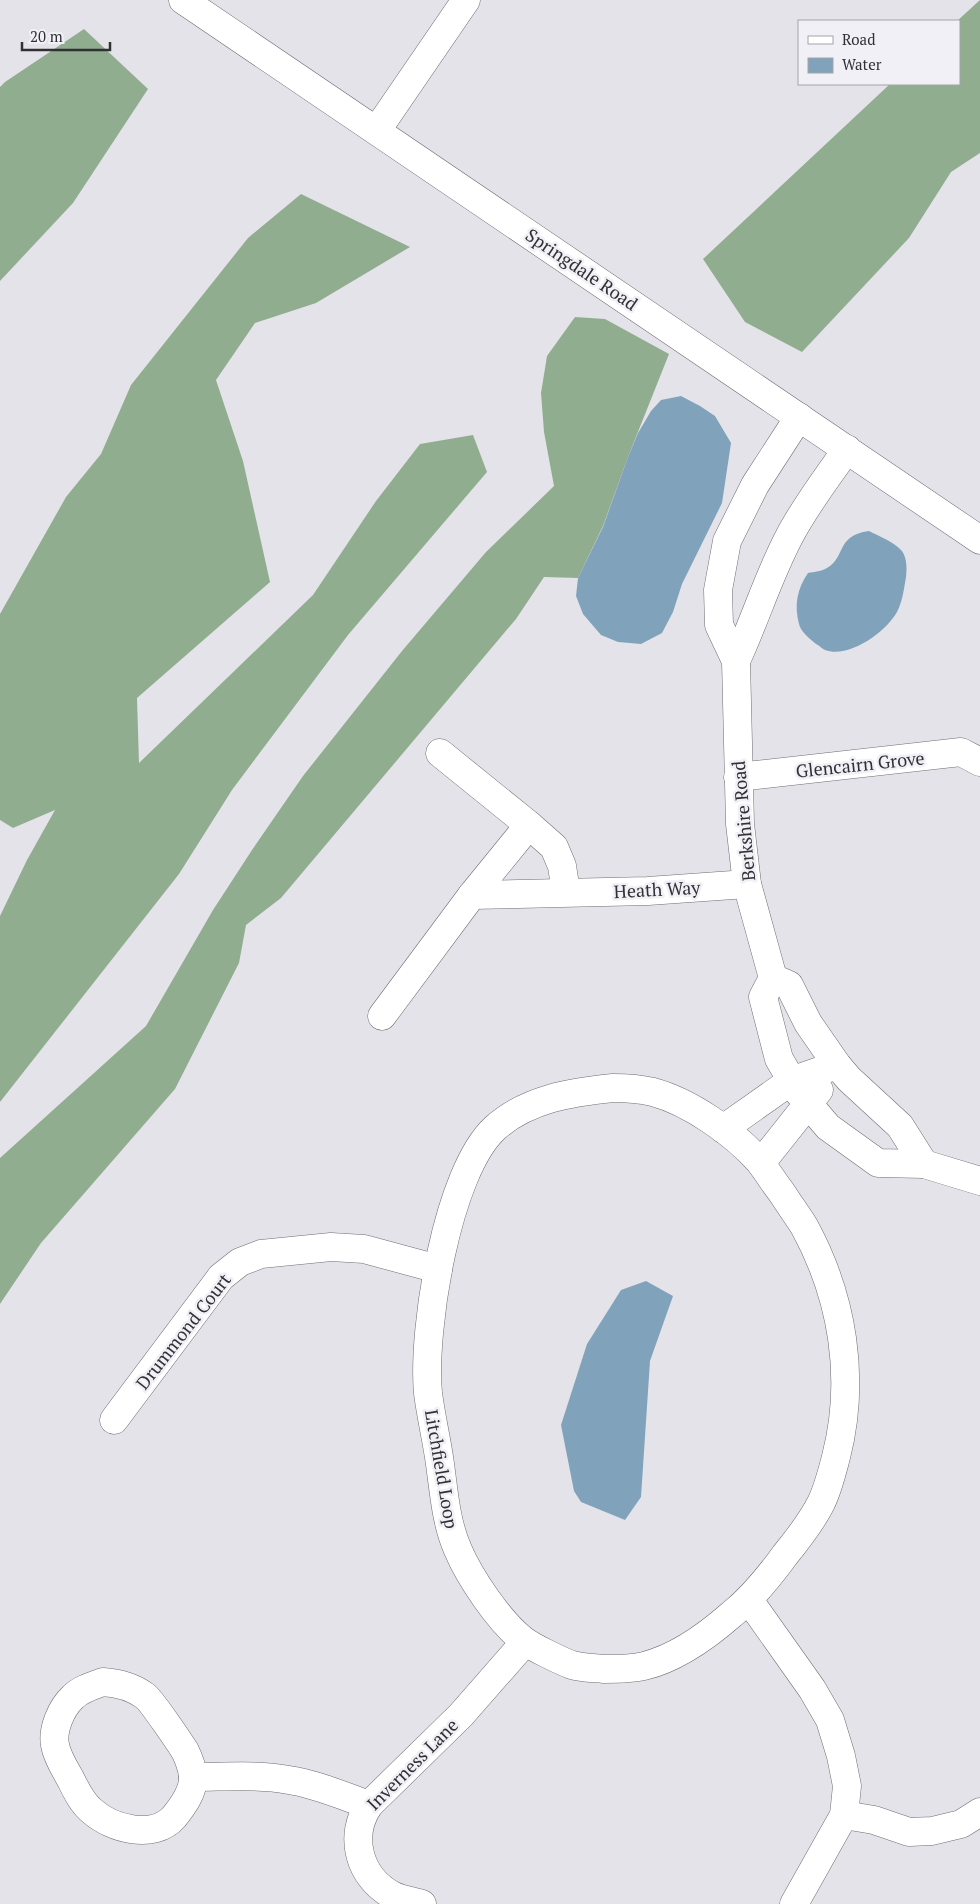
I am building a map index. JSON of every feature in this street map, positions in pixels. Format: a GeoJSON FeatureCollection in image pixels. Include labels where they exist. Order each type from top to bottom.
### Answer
{"type":"FeatureCollection","features":[{"type":"Feature","properties":{"kind":"street","name":"Springdale Road"},"geometry":{"type":"LineString","coordinates":[[183,0],[980,540]]}},
{"type":"Feature","properties":{"kind":"street"},"geometry":{"type":"LineString","coordinates":[[377,130],[466,0]]}},
{"type":"Feature","properties":{"kind":"street","name":"Berkshire Road"},"geometry":{"type":"LineString","coordinates":[[773,978],[747,884],[740,824],[736,661],[719,625],[718,590],[727,540],[755,485],[799,417]]}},
{"type":"Feature","properties":{"kind":"street","name":"Berkshire Road"},"geometry":{"type":"LineString","coordinates":[[736,661],[765,588],[790,536],[820,486],[847,449]]}},
{"type":"Feature","properties":{"kind":"street","name":"Glencairn Grove"},"geometry":{"type":"LineString","coordinates":[[738,777],[961,752],[980,762]]}},
{"type":"Feature","properties":{"kind":"street"},"geometry":{"type":"LineString","coordinates":[[440,753],[554,847],[562,866],[566,892]]}},
{"type":"Feature","properties":{"kind":"street"},"geometry":{"type":"LineString","coordinates":[[382,1016],[472,896],[529,825]]}},
{"type":"Feature","properties":{"kind":"street","name":"Heath Way"},"geometry":{"type":"LineString","coordinates":[[472,896],[648,891],[747,884]]}},
{"type":"Feature","properties":{"kind":"street"},"geometry":{"type":"LineString","coordinates":[[924,1164],[900,1126],[849,1079],[837,1065],[808,1022],[790,985],[773,978],[763,997],[779,1059],[791,1081],[828,1127],[878,1163],[924,1164],[980,1181]]}},
{"type":"Feature","properties":{"kind":"street"},"geometry":{"type":"LineString","coordinates":[[723,1129],[791,1081],[837,1065]]}},
{"type":"Feature","properties":{"kind":"street"},"geometry":{"type":"LineString","coordinates":[[761,1163],[809,1105],[837,1065]]}},
{"type":"Feature","properties":{"kind":"street","name":"Litchfield Loop"},"geometry":{"type":"LineString","coordinates":[[634,1088],[654,1092],[674,1100],[723,1129],[740,1142],[761,1163],[804,1226],[827,1276],[844,1340],[846,1407],[837,1456],[821,1502],[802,1533],[760,1589],[718,1627],[692,1645],[671,1656],[641,1667],[603,1669],[574,1665],[525,1642],[508,1626],[482,1591],[457,1549],[447,1516],[428,1392],[428,1344],[438,1269],[453,1204],[464,1176],[479,1147],[496,1128],[529,1106],[577,1091],[634,1088]]}},
{"type":"Feature","properties":{"kind":"street","name":"Drummond Court"},"geometry":{"type":"LineString","coordinates":[[114,1420],[221,1277],[240,1262],[261,1254],[331,1247],[364,1249],[438,1269]]}},
{"type":"Feature","properties":{"kind":"street"},"geometry":{"type":"LineString","coordinates":[[749,1600],[812,1689],[830,1720],[841,1756],[846,1786],[844,1814],[794,1904]]}},
{"type":"Feature","properties":{"kind":"street","name":"Inverness Lane"},"geometry":{"type":"LineString","coordinates":[[422,1904],[393,1896],[376,1884],[365,1870],[358,1851],[359,1831],[364,1813],[369,1805],[461,1715],[525,1642]]}},
{"type":"Feature","properties":{"kind":"street"},"geometry":{"type":"LineString","coordinates":[[103,1682],[119,1683],[146,1696],[184,1751],[191,1765],[193,1777],[192,1786],[185,1802],[173,1818],[160,1826],[143,1830],[109,1823],[91,1811],[79,1796],[62,1763],[55,1746],[55,1729],[62,1711],[72,1697],[88,1687],[103,1682]]}},
{"type":"Feature","properties":{"kind":"street"},"geometry":{"type":"LineString","coordinates":[[193,1777],[253,1776],[289,1780],[320,1788],[369,1805]]}},
{"type":"Feature","properties":{"kind":"street"},"geometry":{"type":"LineString","coordinates":[[844,1814],[874,1820],[909,1832],[932,1832],[961,1824],[980,1812]]}},
{"type":"Feature","properties":{"kind":"green space"},"geometry":{"type":"Polygon","coordinates":[[[980,0],[980,153],[951,172],[909,238],[802,352],[745,322],[703,259],[889,85],[960,85],[960,20],[958,20],[980,0]]]}},
{"type":"Feature","properties":{"kind":"green space"},"geometry":{"type":"Polygon","coordinates":[[[84,29],[148,89],[73,203],[0,281],[0,87],[84,29]]]}},
{"type":"Feature","properties":{"kind":"green space"},"geometry":{"type":"Polygon","coordinates":[[[301,194],[410,247],[316,303],[255,323],[216,380],[243,461],[270,582],[137,698],[139,763],[313,595],[376,501],[420,444],[473,435],[487,472],[348,635],[232,790],[179,874],[0,1102],[0,916],[27,860],[55,810],[13,828],[0,820],[0,614],[66,497],[101,454],[131,385],[248,238],[301,194]]]}},
{"type":"Feature","properties":{"kind":"green space"},"geometry":{"type":"Polygon","coordinates":[[[575,317],[605,319],[669,354],[603,526],[578,578],[544,577],[516,619],[281,898],[246,925],[239,963],[175,1089],[41,1243],[0,1304],[0,1158],[146,1026],[213,910],[303,776],[402,651],[486,552],[554,486],[544,432],[541,393],[547,356],[575,317]]]}},
{"type":"Feature","properties":{"kind":"water"},"geometry":{"type":"Polygon","coordinates":[[[681,396],[715,416],[731,443],[722,503],[682,584],[673,612],[662,633],[641,644],[618,642],[601,635],[583,614],[576,596],[578,578],[603,527],[638,433],[651,411],[661,400],[681,396]]]}},
{"type":"Feature","properties":{"kind":"water"},"geometry":{"type":"Polygon","coordinates":[[[869,531],[895,545],[904,554],[906,574],[900,606],[886,626],[867,641],[845,651],[825,650],[808,637],[800,627],[797,604],[801,585],[808,573],[823,570],[833,563],[851,537],[869,531]]]}},
{"type":"Feature","properties":{"kind":"water"},"geometry":{"type":"Polygon","coordinates":[[[646,1281],[673,1296],[650,1361],[641,1497],[625,1520],[581,1502],[574,1491],[561,1425],[587,1344],[621,1290],[646,1281]]]}}]}
